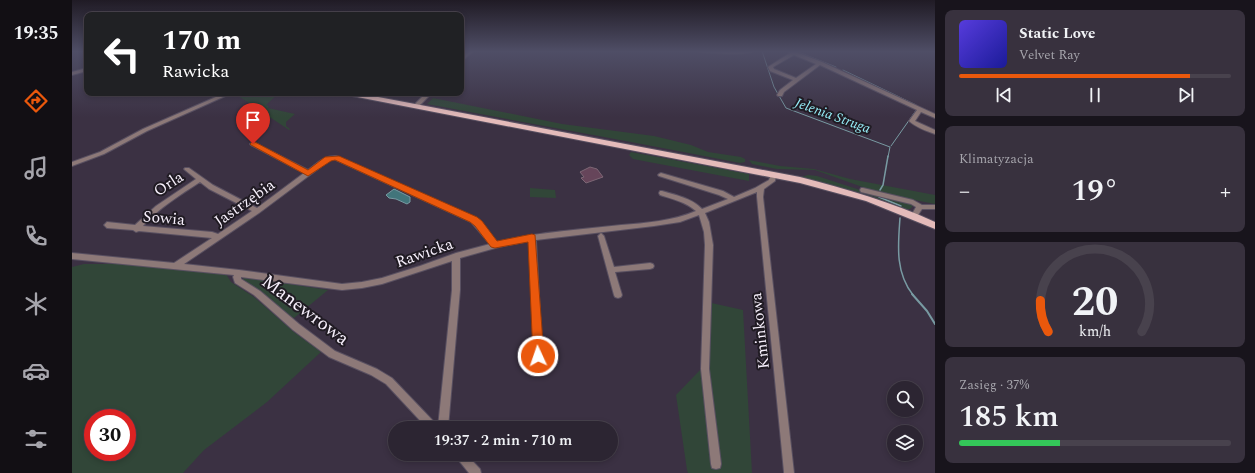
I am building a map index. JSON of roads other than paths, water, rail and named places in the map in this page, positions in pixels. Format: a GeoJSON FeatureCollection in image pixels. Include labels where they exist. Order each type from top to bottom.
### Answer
{"type":"FeatureCollection","features":[{"type":"Feature","properties":{"kind":"main road"},"geometry":{"type":"LineString","coordinates":[[363,96],[814,183],[847,192],[914,216],[935,226]]}},
{"type":"Feature","properties":{"kind":"street"},"geometry":{"type":"LineString","coordinates":[[779,73],[796,80]]}},
{"type":"Feature","properties":{"kind":"street"},"geometry":{"type":"LineString","coordinates":[[780,95],[782,91],[806,73]]}},
{"type":"Feature","properties":{"kind":"street"},"geometry":{"type":"LineString","coordinates":[[842,73],[935,116]]}},
{"type":"Feature","properties":{"kind":"street"},"geometry":{"type":"LineString","coordinates":[[72,164],[102,153],[141,132],[222,96]]}},
{"type":"Feature","properties":{"kind":"street"},"geometry":{"type":"LineString","coordinates":[[416,106],[426,96]]}},
{"type":"Feature","properties":{"kind":"street"},"geometry":{"type":"LineString","coordinates":[[920,109],[912,121],[935,132]]}},
{"type":"Feature","properties":{"kind":"street"},"geometry":{"type":"LineString","coordinates":[[253,144],[308,173]]}},
{"type":"Feature","properties":{"kind":"street","name":"Jastrzębia"},"geometry":{"type":"LineString","coordinates":[[176,266],[257,211],[328,159],[336,157],[473,220],[495,245]]}},
{"type":"Feature","properties":{"kind":"street"},"geometry":{"type":"LineString","coordinates":[[187,169],[211,186],[257,211]]}},
{"type":"Feature","properties":{"kind":"street"},"geometry":{"type":"LineString","coordinates":[[661,174],[721,193],[733,199]]}},
{"type":"Feature","properties":{"kind":"street","name":"Rawicka"},"geometry":{"type":"LineString","coordinates":[[72,256],[238,273],[342,287],[352,286],[380,282],[456,256],[495,245],[532,238],[670,222],[683,219],[761,187],[770,182],[773,175]]}},
{"type":"Feature","properties":{"kind":"street","name":"Orla"},"geometry":{"type":"LineString","coordinates":[[136,229],[148,214],[159,205],[200,179]]}},
{"type":"Feature","properties":{"kind":"street","name":"Kminkowa"},"geometry":{"type":"LineString","coordinates":[[761,187],[760,197],[789,472]]}},
{"type":"Feature","properties":{"kind":"street"},"geometry":{"type":"LineString","coordinates":[[863,190],[913,202],[921,207],[935,207]]}},
{"type":"Feature","properties":{"kind":"street"},"geometry":{"type":"LineString","coordinates":[[662,193],[689,202],[701,212],[708,226],[709,245],[705,369],[716,464]]}},
{"type":"Feature","properties":{"kind":"street"},"geometry":{"type":"LineString","coordinates":[[914,216],[918,208],[921,207]]}},
{"type":"Feature","properties":{"kind":"street","name":"Sowia"},"geometry":{"type":"LineString","coordinates":[[107,225],[136,229],[212,235],[218,237]]}},
{"type":"Feature","properties":{"kind":"street"},"geometry":{"type":"LineString","coordinates":[[601,236],[618,295]]}},
{"type":"Feature","properties":{"kind":"street"},"geometry":{"type":"LineString","coordinates":[[532,238],[539,371]]}},
{"type":"Feature","properties":{"kind":"street"},"geometry":{"type":"LineString","coordinates":[[443,421],[456,290],[456,256]]}},
{"type":"Feature","properties":{"kind":"street"},"geometry":{"type":"LineString","coordinates":[[610,270],[650,266]]}},
{"type":"Feature","properties":{"kind":"street","name":"Manewrowa"},"geometry":{"type":"LineString","coordinates":[[238,273],[238,281],[257,293],[317,344],[332,354],[374,372],[394,384],[428,421]]}},
{"type":"Feature","properties":{"kind":"street"},"geometry":{"type":"LineString","coordinates":[[465,461],[476,473]]}},
{"type":"Feature","properties":{"kind":"waterway","name":"Jelenia Struga"},"geometry":{"type":"LineString","coordinates":[[769,73],[774,87],[786,108],[890,147],[888,157]]}},
{"type":"Feature","properties":{"kind":"waterway"},"geometry":{"type":"LineString","coordinates":[[849,73],[916,105]]}},
{"type":"Feature","properties":{"kind":"waterway"},"geometry":{"type":"LineString","coordinates":[[891,146],[917,109]]}},
{"type":"Feature","properties":{"kind":"waterway","name":"Jelenia Struga"},"geometry":{"type":"LineString","coordinates":[[880,190],[883,185],[888,156]]}},
{"type":"Feature","properties":{"kind":"waterway","name":"Jelenia Struga"},"geometry":{"type":"LineString","coordinates":[[879,197],[901,206]]}},
{"type":"Feature","properties":{"kind":"waterway","name":"Jelenia Struga"},"geometry":{"type":"LineString","coordinates":[[900,218],[898,248],[900,268],[907,286],[913,295]]}},
{"type":"Feature","properties":{"kind":"waterway","name":"Jelenia Struga"},"geometry":{"type":"LineString","coordinates":[[912,294],[927,311],[935,324]]}}]}
